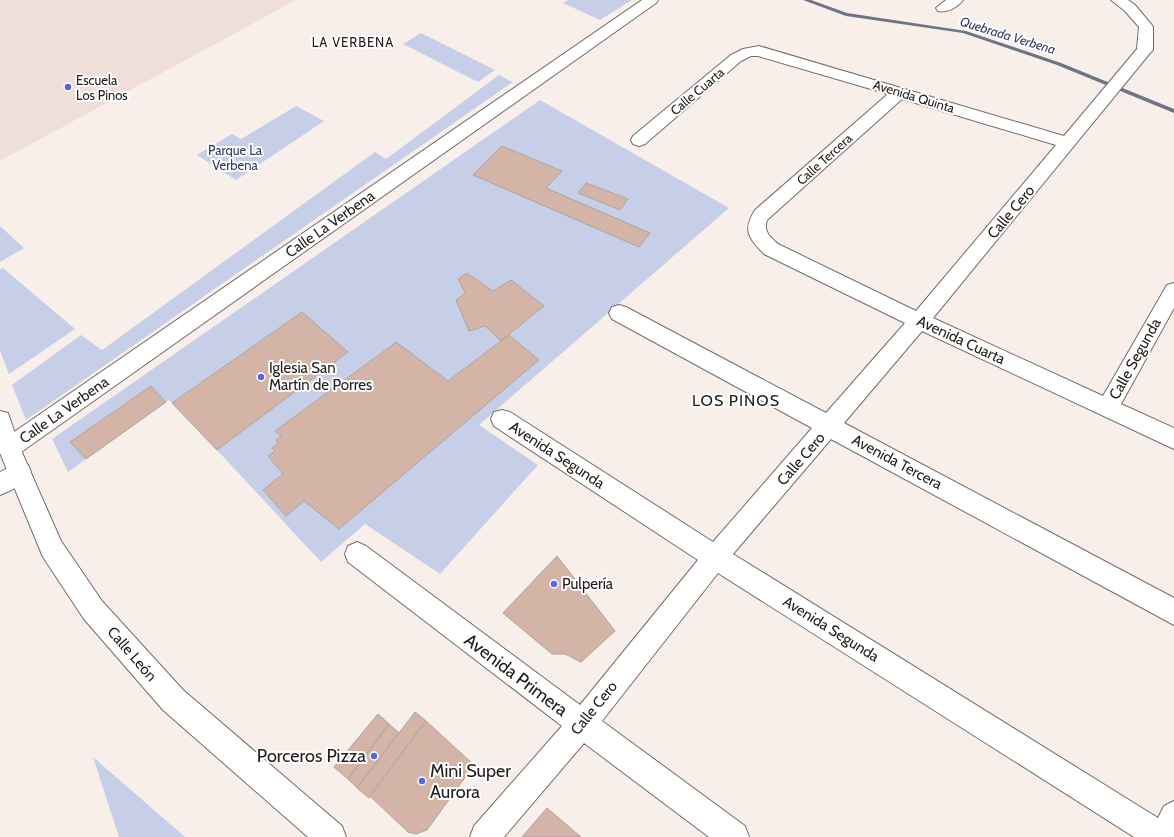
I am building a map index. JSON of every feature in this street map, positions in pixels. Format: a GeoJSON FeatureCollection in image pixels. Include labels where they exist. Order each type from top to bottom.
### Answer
{"type":"FeatureCollection","features":[{"type":"Feature","properties":{"kind":"street","name":"Calle La Verbena"},"geometry":{"type":"LineString","coordinates":[[9,448],[651,0]]}},
{"type":"Feature","properties":{"kind":"street"},"geometry":{"type":"LineString","coordinates":[[943,8],[956,0]]}},
{"type":"Feature","properties":{"kind":"street","name":"Calle Cero"},"geometry":{"type":"LineString","coordinates":[[485,837],[582,724],[715,557],[830,426],[1069,143],[1145,50],[1146,27],[1130,8],[1118,0]]}},
{"type":"Feature","properties":{"kind":"street","name":"Avenida Quinta"},"geometry":{"type":"LineString","coordinates":[[759,51],[1069,143]]}},
{"type":"Feature","properties":{"kind":"street","name":"Calle Cuarta"},"geometry":{"type":"LineString","coordinates":[[639,140],[736,58],[748,52],[759,51]]}},
{"type":"Feature","properties":{"kind":"street","name":"Calle Tercera"},"geometry":{"type":"LineString","coordinates":[[756,230],[757,220],[761,215],[900,92]]}},
{"type":"Feature","properties":{"kind":"street","name":"Avenida Cuarta"},"geometry":{"type":"LineString","coordinates":[[756,230],[761,240],[771,249],[919,321],[1108,407],[1174,439]]}},
{"type":"Feature","properties":{"kind":"street","name":"Calle Segunda"},"geometry":{"type":"LineString","coordinates":[[1108,407],[1174,290]]}},
{"type":"Feature","properties":{"kind":"street","name":"Avenida Tercera"},"geometry":{"type":"LineString","coordinates":[[619,313],[1174,612]]}},
{"type":"Feature","properties":{"kind":"street","name":"Avenida Segunda"},"geometry":{"type":"LineString","coordinates":[[502,419],[715,557],[1161,837]]}},
{"type":"Feature","properties":{"kind":"street","name":"Calle León"},"geometry":{"type":"LineString","coordinates":[[0,420],[9,448],[10,478],[52,549],[93,610],[173,700],[331,837]]}},
{"type":"Feature","properties":{"kind":"street","name":"Avenida Primera"},"geometry":{"type":"LineString","coordinates":[[357,554],[734,837]]}},
{"type":"Feature","properties":{"kind":"street"},"geometry":{"type":"LineString","coordinates":[[1166,837],[1174,816]]}},
{"type":"Feature","properties":{"kind":"shaded area","name":"Escuela Los Pinos"},"geometry":{"type":"Polygon","coordinates":[[[0,0],[296,0],[0,161],[0,0]]]}},
{"type":"Feature","properties":{"kind":"green space"},"geometry":{"type":"Polygon","coordinates":[[[568,0],[632,0],[600,20],[563,3],[568,0]]]}},
{"type":"Feature","properties":{"kind":"green space"},"geometry":{"type":"Polygon","coordinates":[[[421,33],[495,70],[478,82],[403,44],[421,33]]]}},
{"type":"Feature","properties":{"kind":"green space"},"geometry":{"type":"Polygon","coordinates":[[[499,75],[513,82],[26,420],[12,385],[81,335],[102,350],[375,152],[386,159],[499,75]]]}},
{"type":"Feature","properties":{"kind":"green space"},"geometry":{"type":"Polygon","coordinates":[[[540,100],[729,208],[479,425],[538,465],[440,574],[365,524],[321,562],[217,450],[348,352],[302,312],[172,403],[169,400],[166,402],[151,386],[71,441],[86,459],[68,472],[52,439],[540,100]],[[502,146],[473,175],[639,247],[650,233],[546,188],[562,171],[502,146]],[[586,183],[578,193],[620,210],[628,200],[586,183]],[[467,273],[459,279],[465,293],[470,331],[485,326],[501,341],[448,381],[395,342],[275,431],[281,436],[276,440],[278,443],[272,447],[275,451],[268,456],[283,474],[263,490],[286,516],[304,501],[339,529],[539,360],[509,335],[544,306],[511,280],[493,291],[467,273]]]}},
{"type":"Feature","properties":{"kind":"green space","name":"Parque La Verbena"},"geometry":{"type":"Polygon","coordinates":[[[296,106],[324,121],[236,180],[197,155],[232,134],[241,139],[296,106]]]}},
{"type":"Feature","properties":{"kind":"green space"},"geometry":{"type":"Polygon","coordinates":[[[0,226],[24,248],[0,262],[0,226]]]}},
{"type":"Feature","properties":{"kind":"green space"},"geometry":{"type":"Polygon","coordinates":[[[3,268],[75,329],[9,374],[0,351],[0,270],[3,268]]]}},
{"type":"Feature","properties":{"kind":"green space"},"geometry":{"type":"Polygon","coordinates":[[[93,757],[185,837],[119,837],[93,757]]]}},
{"type":"Feature","properties":{"kind":"building"},"geometry":{"type":"Polygon","coordinates":[[[502,146],[562,171],[546,188],[650,233],[639,247],[473,175],[502,146]]]}},
{"type":"Feature","properties":{"kind":"building"},"geometry":{"type":"Polygon","coordinates":[[[586,183],[628,199],[620,210],[578,193],[586,183]]]}},
{"type":"Feature","properties":{"kind":"building"},"geometry":{"type":"Polygon","coordinates":[[[467,273],[493,291],[511,280],[544,306],[501,341],[485,326],[469,331],[456,300],[465,293],[458,279],[467,273]]]}},
{"type":"Feature","properties":{"kind":"building","name":"Iglesia San Martín de Porres"},"geometry":{"type":"Polygon","coordinates":[[[302,312],[348,352],[217,450],[172,403],[302,312]]]}},
{"type":"Feature","properties":{"kind":"building"},"geometry":{"type":"Polygon","coordinates":[[[509,335],[539,360],[339,529],[304,501],[286,516],[263,490],[283,474],[268,456],[275,451],[272,448],[278,443],[276,440],[281,436],[275,431],[396,342],[448,381],[509,335]]]}},
{"type":"Feature","properties":{"kind":"building"},"geometry":{"type":"Polygon","coordinates":[[[151,386],[166,402],[86,459],[70,442],[151,386]]]}},
{"type":"Feature","properties":{"kind":"building","name":"Pulpería"},"geometry":{"type":"Polygon","coordinates":[[[557,556],[615,631],[581,662],[565,654],[552,654],[503,613],[557,556]]]}},
{"type":"Feature","properties":{"kind":"building"},"geometry":{"type":"Polygon","coordinates":[[[415,712],[426,721],[369,798],[357,788],[415,712]]]}},
{"type":"Feature","properties":{"kind":"building"},"geometry":{"type":"Polygon","coordinates":[[[378,714],[389,724],[348,779],[334,767],[378,714]]]}},
{"type":"Feature","properties":{"kind":"building","name":"Mini Super Aurora"},"geometry":{"type":"Polygon","coordinates":[[[426,721],[474,765],[427,830],[416,834],[408,832],[370,796],[426,721]]]}},
{"type":"Feature","properties":{"kind":"building","name":"Porceros Pizza"},"geometry":{"type":"Polygon","coordinates":[[[389,724],[399,733],[357,788],[348,779],[389,724]]]}},
{"type":"Feature","properties":{"kind":"building"},"geometry":{"type":"Polygon","coordinates":[[[547,808],[581,837],[522,837],[547,808]]]}},
{"type":"Feature","properties":{"kind":"waterway","name":"Quebrada Verbena"},"geometry":{"type":"LineString","coordinates":[[806,0],[846,14],[964,32],[1059,64],[1174,111]]}},
{"type":"Feature","properties":{"kind":"place","name":"Escuela Los Pinos"},"geometry":{"type":"Point","coordinates":[68,87]}},
{"type":"Feature","properties":{"kind":"place","name":"Iglesia San Martín de Porres"},"geometry":{"type":"Point","coordinates":[261,377]}},
{"type":"Feature","properties":{"kind":"place","name":"Pulpería"},"geometry":{"type":"Point","coordinates":[554,584]}},
{"type":"Feature","properties":{"kind":"place","name":"Porceros Pizza"},"geometry":{"type":"Point","coordinates":[374,756]}},
{"type":"Feature","properties":{"kind":"place","name":"Mini Super Aurora"},"geometry":{"type":"Point","coordinates":[422,781]}},
{"type":"Feature","properties":{"kind":"district","name":"LA VERBENA"},"geometry":{"type":"Point","coordinates":[353,42]}},
{"type":"Feature","properties":{"kind":"district","name":"LOS PINOS"},"geometry":{"type":"Point","coordinates":[736,400]}}]}
